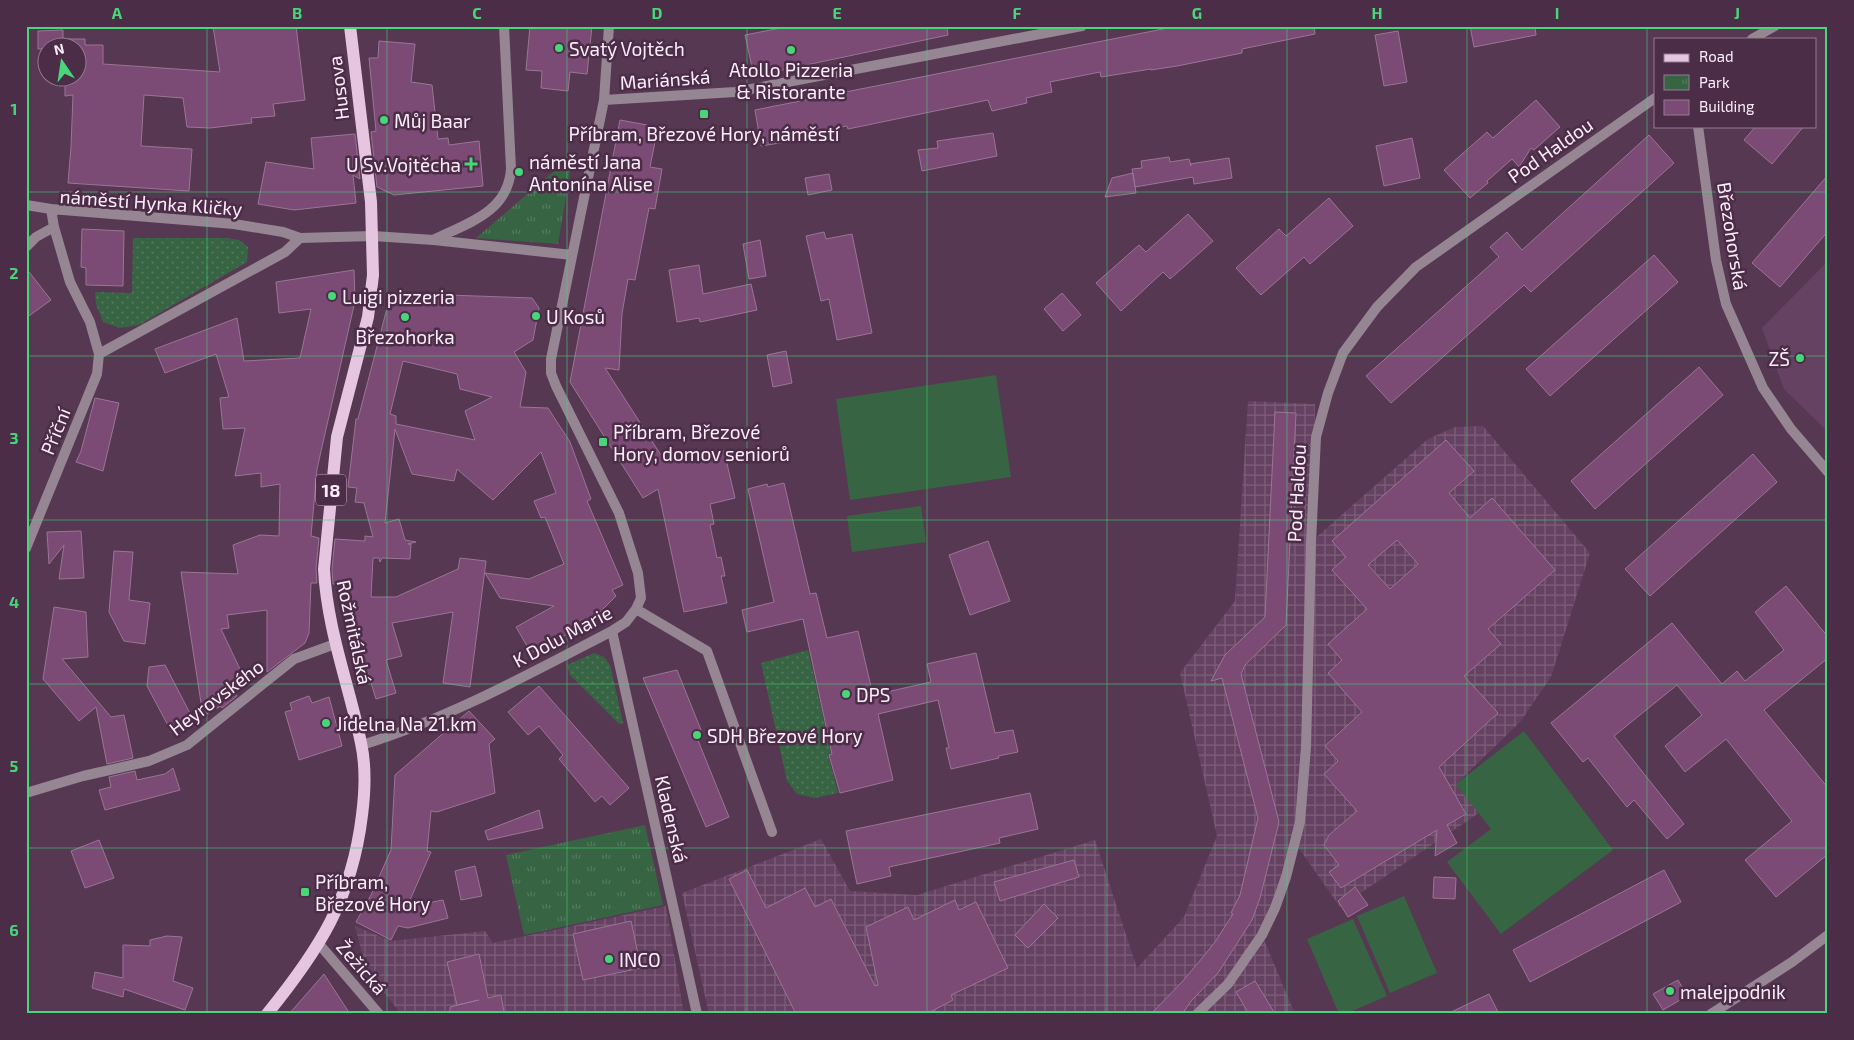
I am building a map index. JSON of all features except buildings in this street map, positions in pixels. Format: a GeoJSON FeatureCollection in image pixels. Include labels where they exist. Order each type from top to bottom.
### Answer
{"type":"FeatureCollection","features":[{"type":"Feature","properties":{"kind":"main road","name":"Husova"},"geometry":{"type":"LineString","coordinates":[[350,26],[371,202],[373,236]]}},
{"type":"Feature","properties":{"kind":"main road","name":"Rožmitálská"},"geometry":{"type":"LineString","coordinates":[[267,1014],[319,944],[342,898],[353,866],[364,801],[362,745],[335,644],[325,591],[324,569],[337,437],[372,295],[373,236]]}},
{"type":"Feature","properties":{"kind":"street"},"geometry":{"type":"LineString","coordinates":[[434,240],[495,207],[506,194],[510,182],[504,26]]}},
{"type":"Feature","properties":{"kind":"street","name":"K Dolu Marie"},"geometry":{"type":"LineString","coordinates":[[362,745],[413,728],[457,709],[612,631],[626,622],[636,609],[641,598],[638,573],[619,513],[551,373],[551,359],[604,100],[609,26]]}},
{"type":"Feature","properties":{"kind":"street","name":"Mariánská"},"geometry":{"type":"LineString","coordinates":[[604,100],[735,92],[1082,26]]}},
{"type":"Feature","properties":{"kind":"street"},"geometry":{"type":"LineString","coordinates":[[1754,38],[1775,26]]}},
{"type":"Feature","properties":{"kind":"street","name":"Pod Haldou"},"geometry":{"type":"LineString","coordinates":[[1197,1014],[1228,984],[1262,935],[1286,878],[1300,822],[1306,747],[1311,542],[1316,437],[1328,393],[1343,353],[1377,307],[1416,268],[1654,99]]}},
{"type":"Feature","properties":{"kind":"street","name":"Březohorská"},"geometry":{"type":"LineString","coordinates":[[1698,128],[1716,260],[1726,304],[1763,388],[1791,429],[1828,472]]}},
{"type":"Feature","properties":{"kind":"street"},"geometry":{"type":"LineString","coordinates":[[26,205],[51,209]]}},
{"type":"Feature","properties":{"kind":"street","name":"náměstí Hynka Kličky"},"geometry":{"type":"LineString","coordinates":[[100,354],[90,322],[70,282],[54,227],[51,209],[234,224],[283,232],[300,238],[373,236],[434,240],[572,255]]}},
{"type":"Feature","properties":{"kind":"street"},"geometry":{"type":"LineString","coordinates":[[26,247],[36,237],[54,227]]}},
{"type":"Feature","properties":{"kind":"street"},"geometry":{"type":"LineString","coordinates":[[100,354],[285,252],[300,238]]}},
{"type":"Feature","properties":{"kind":"street","name":"Příční"},"geometry":{"type":"LineString","coordinates":[[26,548],[97,374],[100,354]]}},
{"type":"Feature","properties":{"kind":"street"},"geometry":{"type":"LineString","coordinates":[[636,609],[706,651],[772,832]]}},
{"type":"Feature","properties":{"kind":"street","name":"Kladenská"},"geometry":{"type":"LineString","coordinates":[[612,631],[697,1014]]}},
{"type":"Feature","properties":{"kind":"street","name":"Heyrovského"},"geometry":{"type":"LineString","coordinates":[[26,793],[83,776],[149,761],[187,746],[294,659],[335,644]]}},
{"type":"Feature","properties":{"kind":"street"},"geometry":{"type":"LineString","coordinates":[[1711,1014],[1792,962],[1828,935]]}},
{"type":"Feature","properties":{"kind":"street","name":"Žežická"},"geometry":{"type":"LineString","coordinates":[[319,944],[379,1014]]}},
{"type":"Feature","properties":{"kind":"shaded area","name":"ZŠ"},"geometry":{"type":"Polygon","coordinates":[[[1828,261],[1828,432],[1784,389],[1762,328],[1828,261]]]}},
{"type":"Feature","properties":{"kind":"shaded area"},"geometry":{"type":"Polygon","coordinates":[[[1248,401],[1315,404],[1312,541],[1428,439],[1455,427],[1483,426],[1590,553],[1551,677],[1520,722],[1456,784],[1479,813],[1340,907],[1298,847],[1262,935],[1295,1014],[709,1014],[682,893],[821,839],[850,891],[917,895],[1095,840],[1137,968],[1184,917],[1217,836],[1180,673],[1235,601],[1248,401]]]}},
{"type":"Feature","properties":{"kind":"shaded area"},"geometry":{"type":"Polygon","coordinates":[[[666,906],[684,1014],[401,1014],[366,969],[355,926],[391,941],[485,931],[493,943],[666,906]]]}},
{"type":"Feature","properties":{"kind":"green space"},"geometry":{"type":"Polygon","coordinates":[[[573,155],[558,244],[476,238],[573,155]]]}},
{"type":"Feature","properties":{"kind":"green space"},"geometry":{"type":"Polygon","coordinates":[[[133,238],[226,238],[239,240],[248,247],[247,262],[139,325],[120,328],[103,322],[96,304],[95,292],[132,293],[133,238]]]}},
{"type":"Feature","properties":{"kind":"green space"},"geometry":{"type":"Polygon","coordinates":[[[996,375],[1011,477],[850,500],[836,399],[996,375]]]}},
{"type":"Feature","properties":{"kind":"green space"},"geometry":{"type":"Polygon","coordinates":[[[921,506],[926,542],[852,552],[847,516],[921,506]]]}},
{"type":"Feature","properties":{"kind":"green space"},"geometry":{"type":"Polygon","coordinates":[[[808,650],[831,753],[828,755],[838,793],[815,798],[797,794],[787,781],[761,663],[808,650]]]}},
{"type":"Feature","properties":{"kind":"green space"},"geometry":{"type":"Polygon","coordinates":[[[594,653],[604,657],[610,665],[623,723],[619,724],[570,675],[567,665],[594,653]]]}},
{"type":"Feature","properties":{"kind":"green space"},"geometry":{"type":"Polygon","coordinates":[[[1524,731],[1613,850],[1501,934],[1447,862],[1491,829],[1456,784],[1524,731]]]}},
{"type":"Feature","properties":{"kind":"green space"},"geometry":{"type":"Polygon","coordinates":[[[645,825],[663,905],[524,935],[506,855],[645,825]]]}},
{"type":"Feature","properties":{"kind":"green space"},"geometry":{"type":"Polygon","coordinates":[[[1404,896],[1437,973],[1390,993],[1357,916],[1404,896]]]}},
{"type":"Feature","properties":{"kind":"green space"},"geometry":{"type":"Polygon","coordinates":[[[1353,919],[1387,996],[1345,1014],[1339,1014],[1307,939],[1353,919]]]}},
{"type":"Feature","properties":{"kind":"place","name":"Svatý Vojtěch"},"geometry":{"type":"Point","coordinates":[559,48]}},
{"type":"Feature","properties":{"kind":"place","name":"Atollo Pizzeria & Ristorante"},"geometry":{"type":"Point","coordinates":[791,50]}},
{"type":"Feature","properties":{"kind":"place","name":"Příbram, Březové Hory, náměstí"},"geometry":{"type":"Point","coordinates":[704,114]}},
{"type":"Feature","properties":{"kind":"place","name":"Můj Baar"},"geometry":{"type":"Point","coordinates":[384,120]}},
{"type":"Feature","properties":{"kind":"place","name":"U Sv.Vojtěcha"},"geometry":{"type":"Point","coordinates":[471,164]}},
{"type":"Feature","properties":{"kind":"place","name":"náměstí Jana Antonína Alise"},"geometry":{"type":"Point","coordinates":[519,172]}},
{"type":"Feature","properties":{"kind":"place","name":"Luigi pizzeria"},"geometry":{"type":"Point","coordinates":[332,296]}},
{"type":"Feature","properties":{"kind":"place","name":"U Kosů"},"geometry":{"type":"Point","coordinates":[536,316]}},
{"type":"Feature","properties":{"kind":"place","name":"Březohorka"},"geometry":{"type":"Point","coordinates":[405,317]}},
{"type":"Feature","properties":{"kind":"place","name":"ZŠ"},"geometry":{"type":"Point","coordinates":[1800,358]}},
{"type":"Feature","properties":{"kind":"place","name":"Příbram, Březové Hory, domov seniorů"},"geometry":{"type":"Point","coordinates":[603,442]}},
{"type":"Feature","properties":{"kind":"place","name":"DPS"},"geometry":{"type":"Point","coordinates":[846,694]}},
{"type":"Feature","properties":{"kind":"place","name":"Jídelna Na 21.km"},"geometry":{"type":"Point","coordinates":[326,723]}},
{"type":"Feature","properties":{"kind":"place","name":"SDH Březové Hory"},"geometry":{"type":"Point","coordinates":[697,735]}},
{"type":"Feature","properties":{"kind":"place","name":"Příbram, Březové Hory"},"geometry":{"type":"Point","coordinates":[305,892]}},
{"type":"Feature","properties":{"kind":"place","name":"INCO"},"geometry":{"type":"Point","coordinates":[609,959]}},
{"type":"Feature","properties":{"kind":"place","name":"malejpodnik"},"geometry":{"type":"Point","coordinates":[1670,991]}}]}
